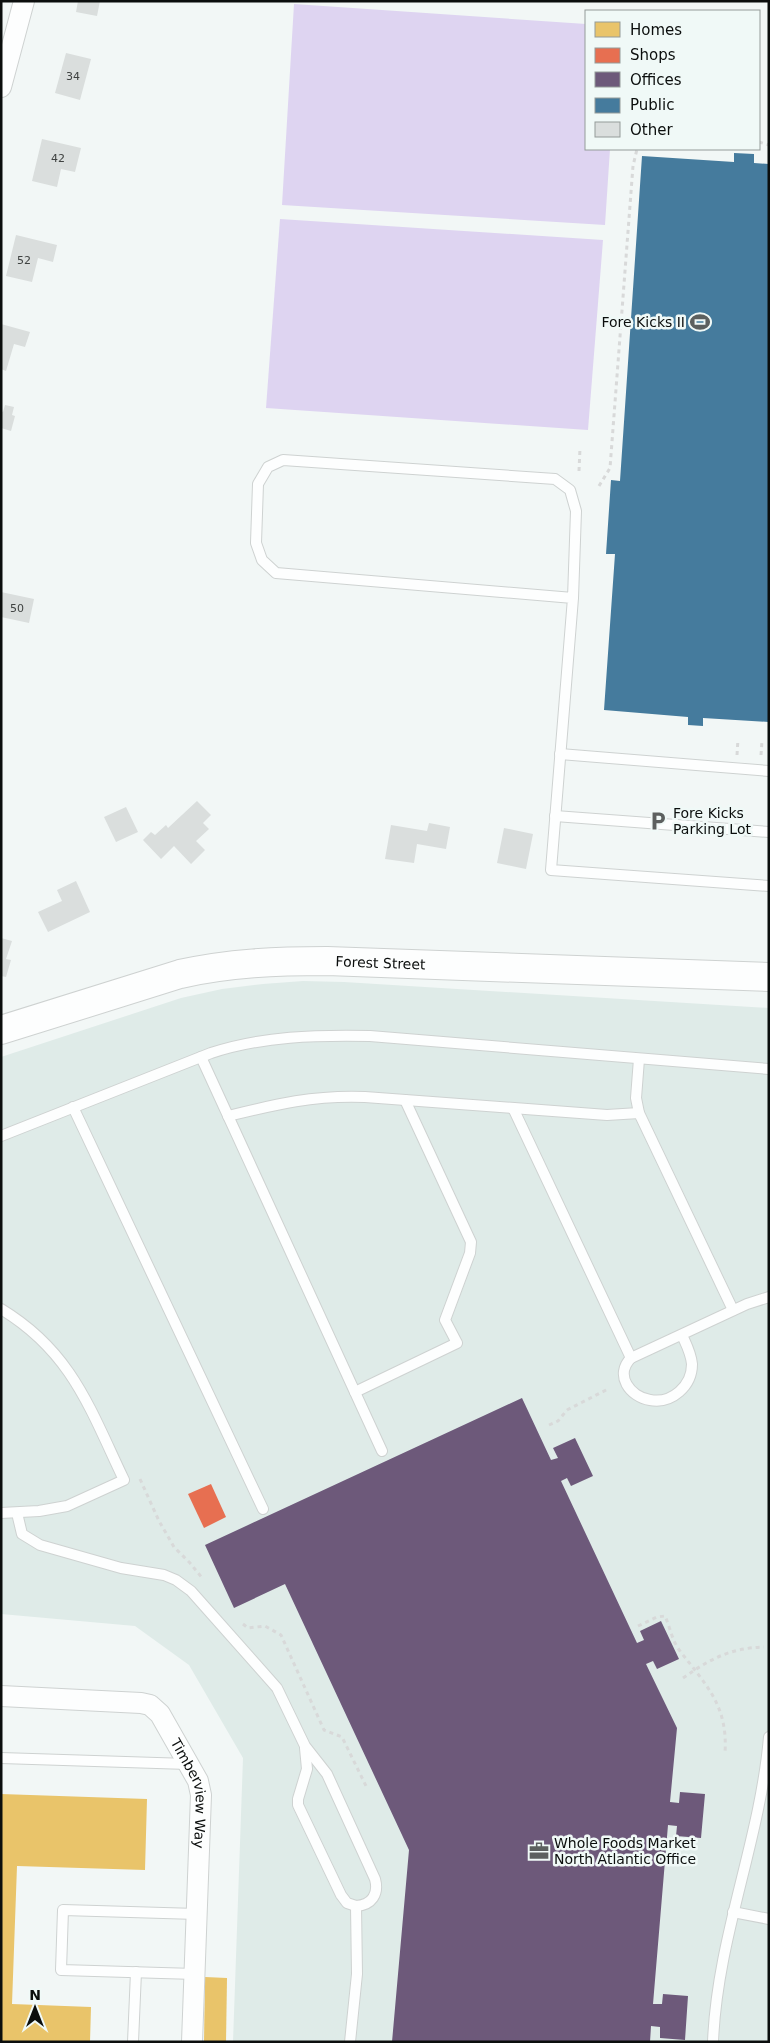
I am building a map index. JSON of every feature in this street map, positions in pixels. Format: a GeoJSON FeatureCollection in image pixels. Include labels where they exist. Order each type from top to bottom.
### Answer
{"type":"FeatureCollection","features":[{"type":"Feature","properties":{"kind":"main road","name":"Forest Street"},"geometry":{"type":"LineString","coordinates":[[1,1030],[180,974],[210,968],[270,962],[327,961],[769,977]]}},
{"type":"Feature","properties":{"kind":"street"},"geometry":{"type":"LineString","coordinates":[[1,87],[24,1]]}},
{"type":"Feature","properties":{"kind":"street","name":"Timberview Way"},"geometry":{"type":"LineString","coordinates":[[1,1696],[150,1705],[160,1714],[200,1785],[192,2042]]}},
{"type":"Feature","properties":{"kind":"lane"},"geometry":{"type":"LineString","coordinates":[[573,598],[276,573],[262,560],[256,543],[258,484],[268,467],[283,460],[555,479],[570,490],[576,511],[573,598],[551,870],[769,886]]}},
{"type":"Feature","properties":{"kind":"lane"},"geometry":{"type":"LineString","coordinates":[[560,754],[769,771]]}},
{"type":"Feature","properties":{"kind":"lane"},"geometry":{"type":"LineString","coordinates":[[555,816],[769,832]]}},
{"type":"Feature","properties":{"kind":"lane"},"geometry":{"type":"LineString","coordinates":[[1,1136],[201,1057],[242,1044],[268,1040],[340,1036],[384,1037],[769,1069]]}},
{"type":"Feature","properties":{"kind":"lane"},"geometry":{"type":"LineString","coordinates":[[201,1057],[382,1451]]}},
{"type":"Feature","properties":{"kind":"lane"},"geometry":{"type":"LineString","coordinates":[[639,1059],[636,1098],[639,1113],[733,1310]]}},
{"type":"Feature","properties":{"kind":"lane"},"geometry":{"type":"LineString","coordinates":[[228,1116],[294,1100],[317,1097],[359,1097],[607,1115],[639,1113]]}},
{"type":"Feature","properties":{"kind":"lane"},"geometry":{"type":"LineString","coordinates":[[355,1392],[457,1344],[445,1320],[470,1253],[471,1242],[405,1100]]}},
{"type":"Feature","properties":{"kind":"lane"},"geometry":{"type":"LineString","coordinates":[[73,1108],[263,1508]]}},
{"type":"Feature","properties":{"kind":"lane"},"geometry":{"type":"LineString","coordinates":[[514,1108],[631,1358]]}},
{"type":"Feature","properties":{"kind":"lane"},"geometry":{"type":"LineString","coordinates":[[682,1335],[690,1354],[691,1369],[684,1387],[670,1397],[660,1400],[650,1400],[629,1389],[624,1381],[623,1373],[625,1364],[631,1358],[733,1310],[769,1297]]}},
{"type":"Feature","properties":{"kind":"lane"},"geometry":{"type":"LineString","coordinates":[[1,1309],[37,1334],[64,1362],[82,1393],[124,1480],[68,1506],[17,1513],[1,1513]]}},
{"type":"Feature","properties":{"kind":"lane"},"geometry":{"type":"LineString","coordinates":[[17,1513],[22,1534],[34,1543],[121,1568],[164,1575],[186,1586],[275,1684],[305,1746],[327,1774],[375,1879],[377,1888],[375,1897],[368,1903],[356,1906],[347,1903],[341,1895],[298,1805],[307,1769],[305,1746]]}},
{"type":"Feature","properties":{"kind":"lane"},"geometry":{"type":"LineString","coordinates":[[713,2042],[720,1978],[733,1912],[757,1816],[769,1737]]}},
{"type":"Feature","properties":{"kind":"lane"},"geometry":{"type":"LineString","coordinates":[[1,1758],[188,1764]]}},
{"type":"Feature","properties":{"kind":"lane"},"geometry":{"type":"LineString","coordinates":[[350,2042],[356,1985],[356,1906]]}},
{"type":"Feature","properties":{"kind":"lane"},"geometry":{"type":"LineString","coordinates":[[195,1974],[61,1970],[63,1910],[197,1914]]}},
{"type":"Feature","properties":{"kind":"lane"},"geometry":{"type":"LineString","coordinates":[[733,1912],[769,1919]]}},
{"type":"Feature","properties":{"kind":"lane"},"geometry":{"type":"LineString","coordinates":[[133,2042],[136,1972]]}},
{"type":"Feature","properties":{"kind":"path"},"geometry":{"type":"LineString","coordinates":[[599,486],[610,468],[633,166],[636,150]]}},
{"type":"Feature","properties":{"kind":"path"},"geometry":{"type":"LineString","coordinates":[[579,471],[580,448]]}},
{"type":"Feature","properties":{"kind":"path"},"geometry":{"type":"LineString","coordinates":[[549,1425],[558,1421],[567,1410],[608,1389]]}},
{"type":"Feature","properties":{"kind":"path"},"geometry":{"type":"LineString","coordinates":[[136,1472],[159,1522],[174,1547],[207,1584]]}},
{"type":"Feature","properties":{"kind":"path"},"geometry":{"type":"LineString","coordinates":[[638,1626],[657,1616],[665,1616],[680,1650],[722,1712],[726,1735],[725,1753]]}},
{"type":"Feature","properties":{"kind":"path"},"geometry":{"type":"LineString","coordinates":[[242,1623],[248,1628],[265,1626],[281,1635],[324,1730],[342,1737],[367,1788]]}},
{"type":"Feature","properties":{"kind":"path"},"geometry":{"type":"LineString","coordinates":[[683,1678],[727,1652],[749,1647],[764,1647]]}},
{"type":"Feature","properties":{"kind":"shaded area"},"geometry":{"type":"Polygon","coordinates":[[[294,4],[585,24],[585,150],[610,150],[605,225],[282,205],[294,4]]]}},
{"type":"Feature","properties":{"kind":"shaded area"},"geometry":{"type":"Polygon","coordinates":[[[280,219],[603,240],[588,430],[266,408],[280,219]]]}},
{"type":"Feature","properties":{"kind":"shaded area"},"geometry":{"type":"Polygon","coordinates":[[[303,981],[769,1008],[769,2042],[233,2042],[243,1758],[189,1665],[135,1626],[1,1614],[1,1057],[181,998],[222,989],[303,981]]]}},
{"type":"Feature","properties":{"kind":"building: Homes"},"geometry":{"type":"Polygon","coordinates":[[[1,1794],[147,1799],[145,1870],[17,1866],[12,2004],[91,2007],[90,2042],[1,2042],[1,1794]]]}},
{"type":"Feature","properties":{"kind":"building: Homes"},"geometry":{"type":"Polygon","coordinates":[[[205,1977],[227,1978],[226,2042],[204,2042],[205,1977]]]}},
{"type":"Feature","properties":{"kind":"building: Shops"},"geometry":{"type":"Polygon","coordinates":[[[211,1484],[226,1517],[204,1528],[188,1494],[211,1484]]]}},
{"type":"Feature","properties":{"kind":"building: Offices"},"geometry":{"type":"Polygon","coordinates":[[[522,1398],[551,1460],[558,1458],[553,1448],[575,1438],[593,1476],[571,1486],[567,1478],[561,1481],[637,1643],[644,1640],[640,1631],[661,1621],[679,1659],[657,1669],[653,1661],[646,1664],[677,1728],[670,1802],[679,1803],[680,1792],[705,1794],[701,1838],[676,1836],[677,1826],[668,1825],[653,2004],[662,2004],[663,1994],[688,1996],[685,2040],[660,2038],[660,2027],[651,2026],[650,2042],[392,2042],[409,1850],[285,1584],[234,1608],[205,1545],[522,1398]]]}},
{"type":"Feature","properties":{"kind":"building: Public","name":"Fore Kicks II"},"geometry":{"type":"Polygon","coordinates":[[[734,153],[754,154],[754,163],[769,164],[769,722],[703,718],[703,726],[688,725],[688,717],[604,710],[615,554],[606,554],[611,480],[620,481],[642,156],[734,162],[734,153]]]}},
{"type":"Feature","properties":{"kind":"building: Other"},"geometry":{"type":"Polygon","coordinates":[[[78,1],[100,1],[97,16],[76,12],[78,1]]]}},
{"type":"Feature","properties":{"kind":"building: Other"},"geometry":{"type":"Polygon","coordinates":[[[66,53],[91,59],[80,100],[55,93],[66,53]]]}},
{"type":"Feature","properties":{"kind":"building: Other"},"geometry":{"type":"Polygon","coordinates":[[[42,139],[81,148],[75,172],[61,169],[57,187],[32,181],[42,139]]]}},
{"type":"Feature","properties":{"kind":"building: Other"},"geometry":{"type":"Polygon","coordinates":[[[16,235],[57,245],[53,262],[38,258],[32,282],[6,276],[16,235]]]}},
{"type":"Feature","properties":{"kind":"building: Other"},"geometry":{"type":"Polygon","coordinates":[[[1,324],[30,332],[25,347],[14,344],[6,371],[1,369],[1,324]]]}},
{"type":"Feature","properties":{"kind":"building: Other"},"geometry":{"type":"Polygon","coordinates":[[[5,405],[14,407],[12,415],[15,416],[11,431],[1,428],[1,411],[3,412],[5,405]]]}},
{"type":"Feature","properties":{"kind":"building: Other"},"geometry":{"type":"Polygon","coordinates":[[[1,592],[34,599],[29,623],[1,617],[1,592]]]}},
{"type":"Feature","properties":{"kind":"building: Other"},"geometry":{"type":"Polygon","coordinates":[[[197,801],[211,815],[203,823],[209,829],[196,841],[205,850],[191,864],[174,846],[161,859],[143,840],[151,832],[155,835],[166,825],[168,828],[197,801]]]}},
{"type":"Feature","properties":{"kind":"building: Other"},"geometry":{"type":"Polygon","coordinates":[[[126,807],[138,832],[116,842],[104,817],[126,807]]]}},
{"type":"Feature","properties":{"kind":"building: Other"},"geometry":{"type":"Polygon","coordinates":[[[429,823],[450,827],[446,849],[417,844],[414,863],[385,859],[391,825],[427,831],[429,823]]]}},
{"type":"Feature","properties":{"kind":"building: Other"},"geometry":{"type":"Polygon","coordinates":[[[504,828],[533,834],[526,869],[497,863],[504,828]]]}},
{"type":"Feature","properties":{"kind":"building: Other"},"geometry":{"type":"Polygon","coordinates":[[[76,881],[90,912],[48,932],[38,912],[62,901],[57,890],[76,881]]]}},
{"type":"Feature","properties":{"kind":"building: Other"},"geometry":{"type":"Polygon","coordinates":[[[1,938],[12,941],[6,959],[11,960],[6,977],[1,976],[1,938]]]}},
{"type":"Feature","properties":{"kind":"place","name":"Fore Kicks II"},"geometry":{"type":"Point","coordinates":[700,322]}},
{"type":"Feature","properties":{"kind":"place","name":"Fore Kicks Parking Lot"},"geometry":{"type":"Point","coordinates":[658,821]}},
{"type":"Feature","properties":{"kind":"place","name":"Whole Foods Market North Atlantic Office"},"geometry":{"type":"Point","coordinates":[539,1851]}}]}
